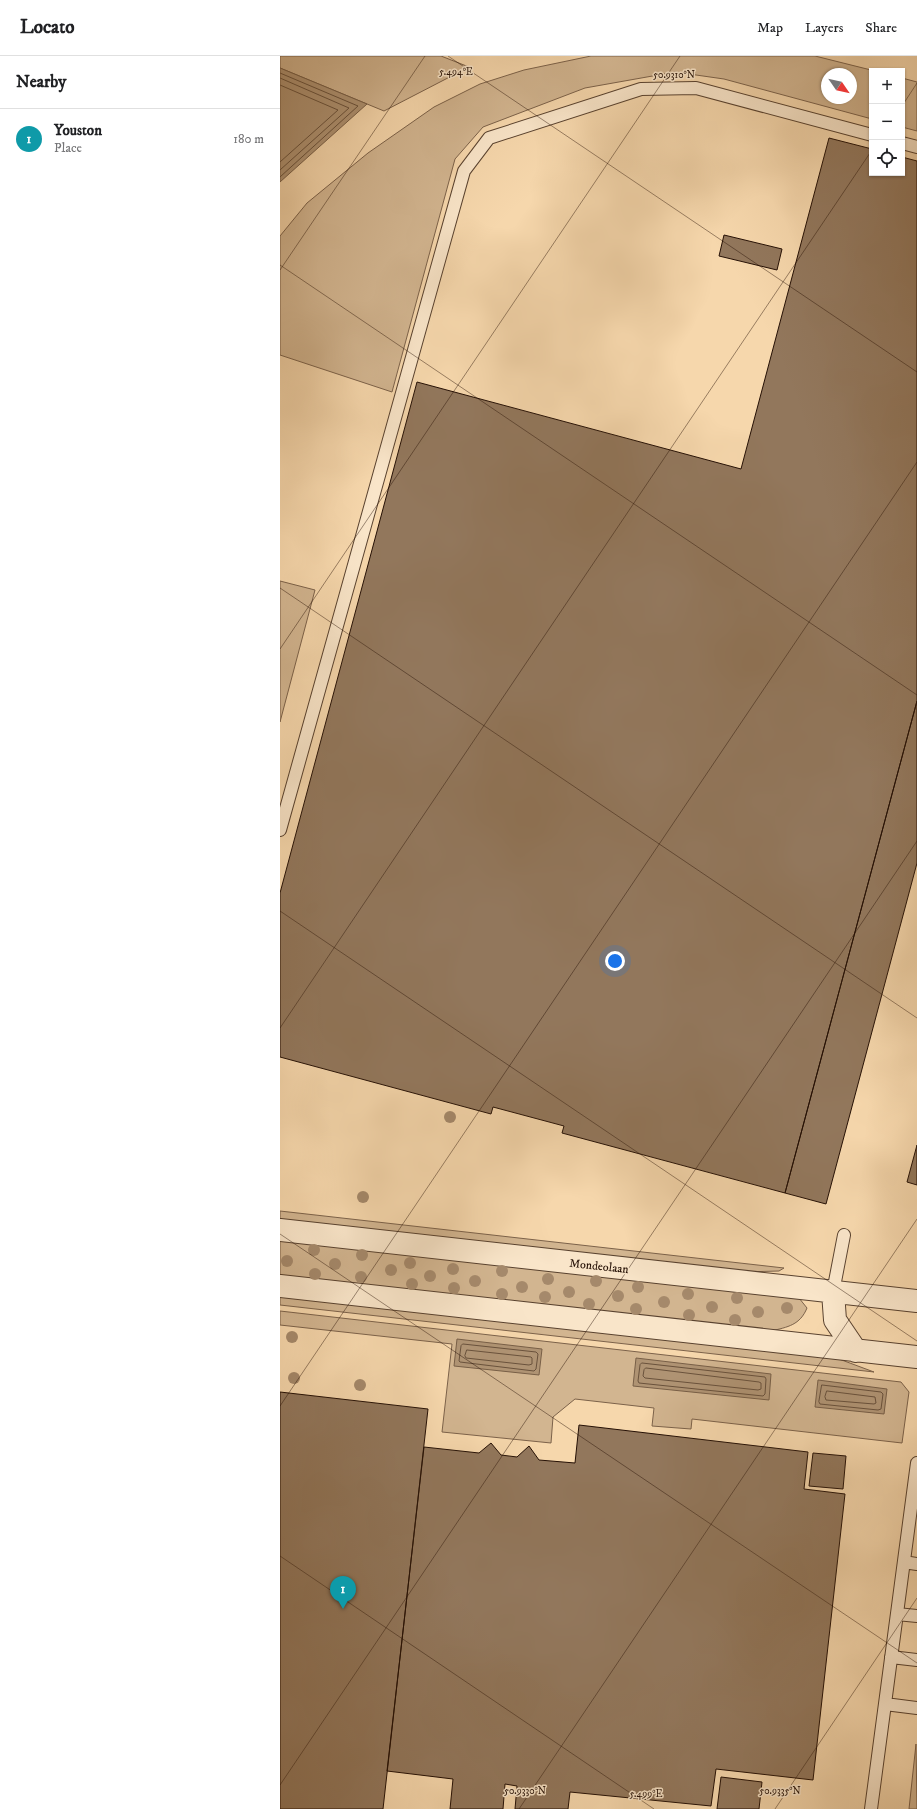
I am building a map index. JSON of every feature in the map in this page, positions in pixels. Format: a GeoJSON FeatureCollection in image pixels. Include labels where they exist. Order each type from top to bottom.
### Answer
{"type":"FeatureCollection","features":[{"type":"Feature","properties":{"kind":"street","name":"Mondeolaan"},"geometry":{"type":"LineString","coordinates":[[280,1230],[910,1300]]}},
{"type":"Feature","properties":{"kind":"street"},"geometry":{"type":"LineString","coordinates":[[280,1286],[917,1357]]}},
{"type":"Feature","properties":{"kind":"street"},"geometry":{"type":"LineString","coordinates":[[833,1292],[835,1320],[856,1351]]}},
{"type":"Feature","properties":{"kind":"street"},"geometry":{"type":"LineString","coordinates":[[910,1300],[917,1318]]}},
{"type":"Feature","properties":{"kind":"lane"},"geometry":{"type":"LineString","coordinates":[[280,830],[464,171],[489,138],[642,89],[696,88],[869,134]]}},
{"type":"Feature","properties":{"kind":"lane"},"geometry":{"type":"LineString","coordinates":[[905,144],[917,147]]}},
{"type":"Feature","properties":{"kind":"lane"},"geometry":{"type":"LineString","coordinates":[[833,1292],[844,1235]]}},
{"type":"Feature","properties":{"kind":"lane"},"geometry":{"type":"LineString","coordinates":[[871,1809],[917,1463]]}},
{"type":"Feature","properties":{"kind":"lane"},"geometry":{"type":"LineString","coordinates":[[904,1562],[917,1564]]}},
{"type":"Feature","properties":{"kind":"lane"},"geometry":{"type":"LineString","coordinates":[[897,1614],[917,1616]]}},
{"type":"Feature","properties":{"kind":"lane"},"geometry":{"type":"LineString","coordinates":[[891,1657],[917,1660]]}},
{"type":"Feature","properties":{"kind":"lane"},"geometry":{"type":"LineString","coordinates":[[885,1704],[917,1708]]}},
{"type":"Feature","properties":{"kind":"shaded area"},"geometry":{"type":"Polygon","coordinates":[[[280,56],[441,56],[469,67],[384,111],[280,68],[280,56]]]}},
{"type":"Feature","properties":{"kind":"shaded area"},"geometry":{"type":"Polygon","coordinates":[[[591,56],[815,56],[869,70],[869,118],[724,79],[675,72],[585,88],[483,127],[455,159],[392,392],[280,355],[280,236],[307,203],[368,153],[434,107],[480,84],[524,70],[591,56]]]}},
{"type":"Feature","properties":{"kind":"shaded area"},"geometry":{"type":"Polygon","coordinates":[[[905,79],[917,82],[917,131],[905,128],[905,79]]]}},
{"type":"Feature","properties":{"kind":"shaded area"},"geometry":{"type":"Polygon","coordinates":[[[280,581],[315,590],[280,722],[280,581]]]}},
{"type":"Feature","properties":{"kind":"shaded area"},"geometry":{"type":"Polygon","coordinates":[[[280,1211],[784,1268],[779,1271],[742,1272],[280,1220],[280,1211]]]}},
{"type":"Feature","properties":{"kind":"shaded area"},"geometry":{"type":"Polygon","coordinates":[[[280,1239],[799,1298],[807,1308],[797,1322],[771,1331],[280,1277],[280,1239]]]}},
{"type":"Feature","properties":{"kind":"shaded area"},"geometry":{"type":"Polygon","coordinates":[[[280,1296],[839,1359],[874,1372],[280,1305],[280,1296]]]}},
{"type":"Feature","properties":{"kind":"shaded area"},"geometry":{"type":"Polygon","coordinates":[[[280,1311],[901,1382],[909,1392],[902,1443],[692,1419],[691,1429],[652,1426],[654,1408],[575,1399],[553,1417],[551,1443],[442,1432],[452,1344],[280,1325],[280,1311]]]}},
{"type":"Feature","properties":{"kind":"shaded area"},"geometry":{"type":"Polygon","coordinates":[[[916,1744],[917,1809],[909,1809],[916,1744]]]}},
{"type":"Feature","properties":{"kind":"water"},"geometry":{"type":"Polygon","coordinates":[[[280,68],[367,104],[280,182],[280,68]]]}},
{"type":"Feature","properties":{"kind":"water"},"geometry":{"type":"Polygon","coordinates":[[[457,1339],[542,1349],[539,1375],[454,1366],[457,1339]]]}},
{"type":"Feature","properties":{"kind":"water"},"geometry":{"type":"Polygon","coordinates":[[[636,1358],[771,1374],[769,1400],[633,1386],[636,1358]]]}},
{"type":"Feature","properties":{"kind":"water"},"geometry":{"type":"Polygon","coordinates":[[[818,1380],[887,1389],[884,1414],[815,1407],[818,1380]]]}},
{"type":"Feature","properties":{"kind":"building"},"geometry":{"type":"Polygon","coordinates":[[[829,138],[869,148],[869,176],[905,176],[905,158],[917,161],[917,701],[785,1193],[562,1133],[564,1126],[493,1107],[491,1114],[280,1057],[280,893],[417,382],[741,469],[829,138]]]}},
{"type":"Feature","properties":{"kind":"building"},"geometry":{"type":"Polygon","coordinates":[[[724,235],[782,249],[777,270],[719,256],[724,235]]]}},
{"type":"Feature","properties":{"kind":"building"},"geometry":{"type":"Polygon","coordinates":[[[917,701],[917,863],[826,1204],[785,1193],[917,701]]]}},
{"type":"Feature","properties":{"kind":"building"},"geometry":{"type":"Polygon","coordinates":[[[917,1145],[917,1185],[907,1182],[917,1145]]]}},
{"type":"Feature","properties":{"kind":"building"},"geometry":{"type":"Polygon","coordinates":[[[280,1392],[428,1409],[383,1809],[280,1809],[280,1392]]]}},
{"type":"Feature","properties":{"kind":"building"},"geometry":{"type":"Polygon","coordinates":[[[579,1425],[808,1452],[804,1489],[845,1494],[813,1780],[716,1769],[711,1806],[570,1792],[568,1809],[515,1809],[517,1786],[505,1784],[503,1809],[450,1809],[453,1779],[387,1771],[424,1447],[479,1453],[491,1443],[501,1455],[517,1457],[529,1446],[539,1460],[575,1463],[579,1425]]]}},
{"type":"Feature","properties":{"kind":"building"},"geometry":{"type":"Polygon","coordinates":[[[813,1453],[846,1456],[843,1489],[809,1486],[813,1453]]]}},
{"type":"Feature","properties":{"kind":"building"},"geometry":{"type":"Polygon","coordinates":[[[721,1777],[762,1782],[759,1809],[717,1809],[721,1777]]]}},
{"type":"Feature","properties":{"kind":"place","name":"Youston"},"geometry":{"type":"Point","coordinates":[343,1609]}}]}
